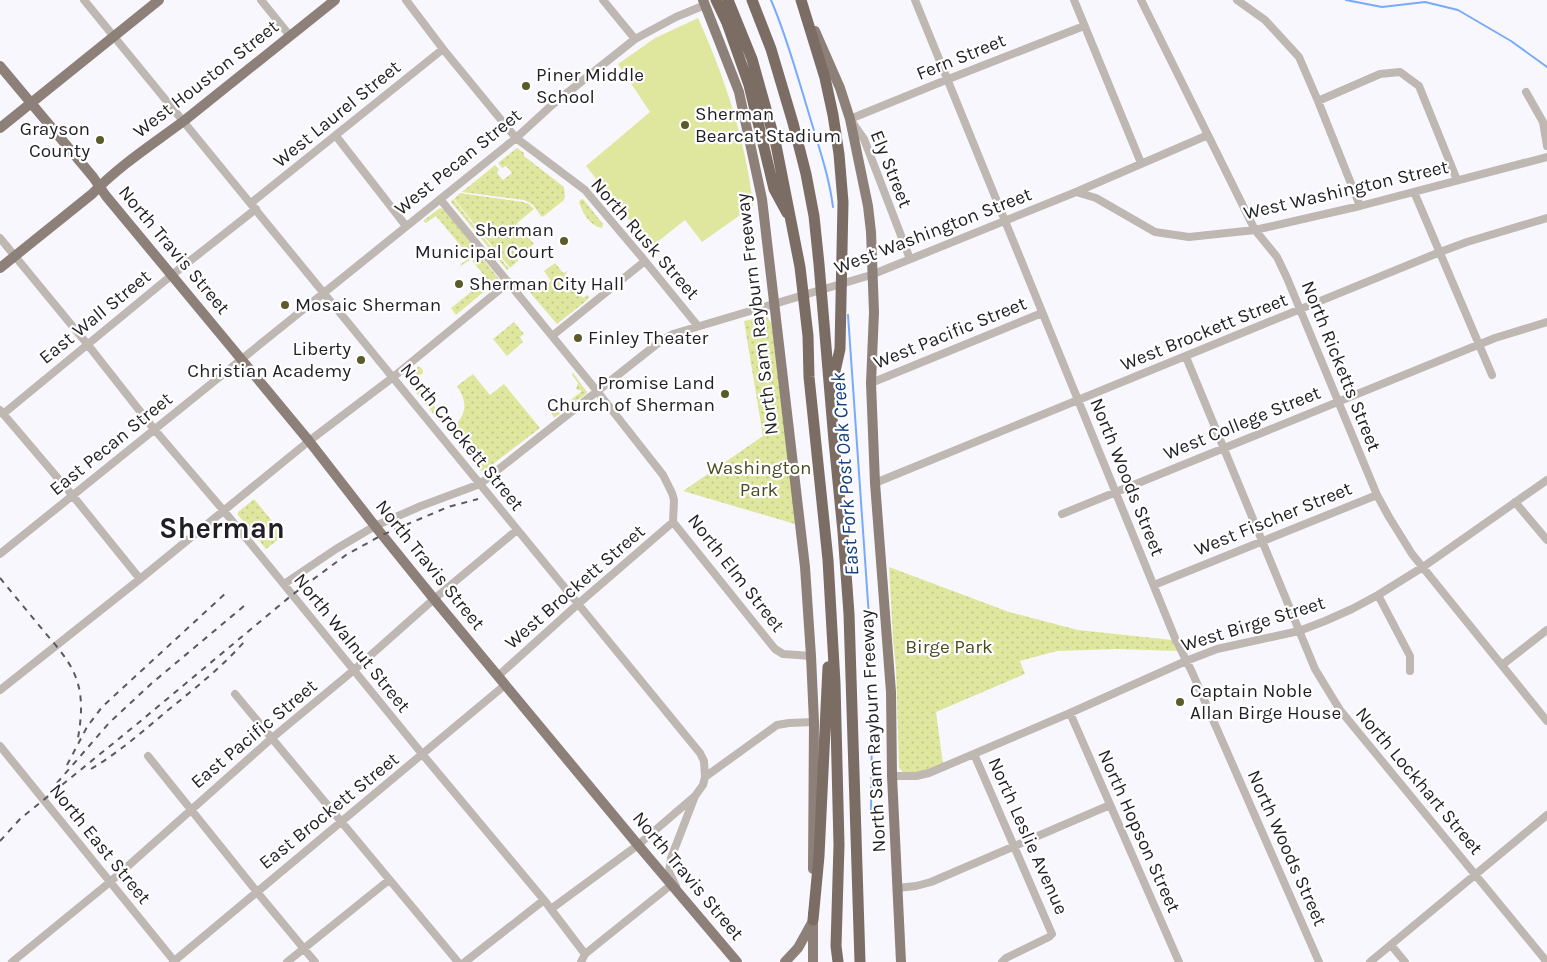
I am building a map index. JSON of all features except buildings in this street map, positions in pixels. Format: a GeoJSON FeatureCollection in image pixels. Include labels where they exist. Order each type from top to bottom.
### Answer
{"type":"FeatureCollection","features":[{"type":"Feature","properties":{"kind":"highway"},"geometry":{"type":"LineString","coordinates":[[716,0],[727,23],[749,85],[774,189],[793,225]]}},
{"type":"Feature","properties":{"kind":"highway","name":"North Sam Rayburn Freeway"},"geometry":{"type":"LineString","coordinates":[[728,0],[752,59],[776,145],[793,225],[808,336],[809,376],[826,531],[835,682],[839,844],[836,946],[838,962]]}},
{"type":"Feature","properties":{"kind":"highway","name":"North Sam Rayburn Freeway"},"geometry":{"type":"LineString","coordinates":[[752,0],[771,49],[793,123],[814,216],[844,532],[849,614],[861,960]]}},
{"type":"Feature","properties":{"kind":"highway"},"geometry":{"type":"LineString","coordinates":[[801,0],[825,78],[833,115],[839,154],[843,202],[840,349],[831,392]]}},
{"type":"Feature","properties":{"kind":"highway"},"geometry":{"type":"LineString","coordinates":[[813,920],[819,856],[831,608]]}},
{"type":"Feature","properties":{"kind":"main road"},"geometry":{"type":"LineString","coordinates":[[0,128],[159,0]]}},
{"type":"Feature","properties":{"kind":"main road","name":"West Houston Street"},"geometry":{"type":"LineString","coordinates":[[0,268],[92,194],[105,180],[148,145],[183,121],[335,0]]}},
{"type":"Feature","properties":{"kind":"main road","name":"North Sam Rayburn Freeway"},"geometry":{"type":"LineString","coordinates":[[801,0],[840,88],[850,119],[868,206],[874,312],[871,383],[875,483],[891,692],[892,776],[902,962]]}},
{"type":"Feature","properties":{"kind":"main road","name":"North Sam Rayburn Freeway"},"geometry":{"type":"LineString","coordinates":[[704,2],[738,92],[762,198],[805,567],[814,722],[812,962]]}},
{"type":"Feature","properties":{"kind":"main road","name":"North Travis Street"},"geometry":{"type":"LineString","coordinates":[[0,66],[309,441],[375,526],[505,686],[737,962]]}},
{"type":"Feature","properties":{"kind":"main road"},"geometry":{"type":"LineString","coordinates":[[785,962],[798,948],[813,920]]}},
{"type":"Feature","properties":{"kind":"street","name":"North Crockett Street"},"geometry":{"type":"LineString","coordinates":[[84,0],[700,753],[704,761],[705,777]]}},
{"type":"Feature","properties":{"kind":"street"},"geometry":{"type":"LineString","coordinates":[[261,0],[290,36]]}},
{"type":"Feature","properties":{"kind":"street","name":"North Rusk Street"},"geometry":{"type":"LineString","coordinates":[[406,0],[443,49],[516,138],[585,190],[646,261],[697,325]]}},
{"type":"Feature","properties":{"kind":"street"},"geometry":{"type":"LineString","coordinates":[[603,0],[635,39]]}},
{"type":"Feature","properties":{"kind":"street","name":"North Woods Street"},"geometry":{"type":"LineString","coordinates":[[915,0],[1004,222],[1154,585],[1319,962]]}},
{"type":"Feature","properties":{"kind":"street"},"geometry":{"type":"LineString","coordinates":[[1074,0],[1141,163]]}},
{"type":"Feature","properties":{"kind":"street","name":"North Ricketts Street"},"geometry":{"type":"LineString","coordinates":[[1142,0],[1255,230],[1277,258],[1288,278],[1377,494],[1393,524],[1423,567],[1547,721]]}},
{"type":"Feature","properties":{"kind":"street"},"geometry":{"type":"LineString","coordinates":[[1236,0],[1265,20],[1299,58],[1360,206]]}},
{"type":"Feature","properties":{"kind":"street","name":"West Pecan Street"},"geometry":{"type":"LineString","coordinates":[[242,359],[516,138],[552,105],[635,39],[704,2]]}},
{"type":"Feature","properties":{"kind":"street","name":"Fern Street"},"geometry":{"type":"LineString","coordinates":[[850,119],[1084,26]]}},
{"type":"Feature","properties":{"kind":"street","name":"West Laurel Street"},"geometry":{"type":"LineString","coordinates":[[253,206],[443,49]]}},
{"type":"Feature","properties":{"kind":"street"},"geometry":{"type":"LineString","coordinates":[[1318,101],[1380,74],[1400,72],[1419,86],[1457,180]]}},
{"type":"Feature","properties":{"kind":"street"},"geometry":{"type":"LineString","coordinates":[[1526,92],[1543,122],[1547,146]]}},
{"type":"Feature","properties":{"kind":"street","name":"Ely Street"},"geometry":{"type":"LineString","coordinates":[[850,119],[864,139],[910,259]]}},
{"type":"Feature","properties":{"kind":"street"},"geometry":{"type":"LineString","coordinates":[[1076,192],[1208,135]]}},
{"type":"Feature","properties":{"kind":"street"},"geometry":{"type":"LineString","coordinates":[[336,136],[406,226]]}},
{"type":"Feature","properties":{"kind":"street","name":"West Washington Street"},"geometry":{"type":"LineString","coordinates":[[284,584],[336,549],[375,526],[480,484],[662,340],[673,334],[697,325],[774,305],[872,274],[1076,192],[1096,198],[1155,232],[1189,237],[1255,230],[1360,206],[1547,157]]}},
{"type":"Feature","properties":{"kind":"street"},"geometry":{"type":"LineString","coordinates":[[1414,192],[1492,376]]}},
{"type":"Feature","properties":{"kind":"street","name":"North Elm Street"},"geometry":{"type":"LineString","coordinates":[[440,199],[509,282],[663,475],[674,500],[673,522],[775,649],[782,654],[811,656]]}},
{"type":"Feature","properties":{"kind":"street","name":"East Wall Street"},"geometry":{"type":"LineString","coordinates":[[2,412],[88,345],[253,206]]}},
{"type":"Feature","properties":{"kind":"street","name":"West Brockett Street"},"geometry":{"type":"LineString","coordinates":[[875,483],[1440,252],[1547,218]]}},
{"type":"Feature","properties":{"kind":"street","name":"North Walnut Street"},"geometry":{"type":"LineString","coordinates":[[0,238],[154,429],[224,511],[544,900],[585,954]]}},
{"type":"Feature","properties":{"kind":"street"},"geometry":{"type":"LineString","coordinates":[[552,336],[646,261]]}},
{"type":"Feature","properties":{"kind":"street"},"geometry":{"type":"LineString","coordinates":[[0,690],[309,441],[392,378],[509,282]]}},
{"type":"Feature","properties":{"kind":"street","name":"West Pacific Street"},"geometry":{"type":"LineString","coordinates":[[871,383],[1042,313]]}},
{"type":"Feature","properties":{"kind":"street","name":"West College Street"},"geometry":{"type":"LineString","coordinates":[[1062,514],[1479,344],[1547,322]]}},
{"type":"Feature","properties":{"kind":"street","name":"North Lockhart Street"},"geometry":{"type":"LineString","coordinates":[[1186,357],[1315,669],[1340,710],[1547,962]]}},
{"type":"Feature","properties":{"kind":"street","name":"East Pecan Street"},"geometry":{"type":"LineString","coordinates":[[0,554],[242,359]]}},
{"type":"Feature","properties":{"kind":"street"},"geometry":{"type":"LineString","coordinates":[[2,412],[140,579]]}},
{"type":"Feature","properties":{"kind":"street","name":"West Birge Street"},"geometry":{"type":"LineString","coordinates":[[892,776],[916,776],[929,773],[1217,649],[1299,631],[1324,622],[1378,595],[1423,567],[1547,480]]}},
{"type":"Feature","properties":{"kind":"street","name":"West Fischer Street"},"geometry":{"type":"LineString","coordinates":[[1154,585],[1377,494]]}},
{"type":"Feature","properties":{"kind":"street"},"geometry":{"type":"LineString","coordinates":[[1515,502],[1547,540]]}},
{"type":"Feature","properties":{"kind":"street","name":"West Brockett Street"},"geometry":{"type":"LineString","coordinates":[[498,676],[673,522]]}},
{"type":"Feature","properties":{"kind":"street","name":"East Pacific Street"},"geometry":{"type":"LineString","coordinates":[[12,962],[110,882],[272,738],[517,530]]}},
{"type":"Feature","properties":{"kind":"street"},"geometry":{"type":"LineString","coordinates":[[1378,595],[1410,656],[1410,671]]}},
{"type":"Feature","properties":{"kind":"street"},"geometry":{"type":"LineString","coordinates":[[1502,665],[1547,630]]}},
{"type":"Feature","properties":{"kind":"street","name":"East Brockett Street"},"geometry":{"type":"LineString","coordinates":[[174,962],[505,686]]}},
{"type":"Feature","properties":{"kind":"street"},"geometry":{"type":"LineString","coordinates":[[235,694],[458,962]]}},
{"type":"Feature","properties":{"kind":"street","name":"North Hopson Street"},"geometry":{"type":"LineString","coordinates":[[1070,713],[1179,962]]}},
{"type":"Feature","properties":{"kind":"street"},"geometry":{"type":"LineString","coordinates":[[683,898],[669,872],[671,858],[695,796],[705,777],[777,725],[814,722]]}},
{"type":"Feature","properties":{"kind":"street","name":"North East Street"},"geometry":{"type":"LineString","coordinates":[[0,746],[174,962]]}},
{"type":"Feature","properties":{"kind":"street","name":"North Leslie Avenue"},"geometry":{"type":"LineString","coordinates":[[974,754],[1052,934],[1006,958],[1002,962]]}},
{"type":"Feature","properties":{"kind":"street"},"geometry":{"type":"LineString","coordinates":[[148,756],[256,892],[315,962]]}},
{"type":"Feature","properties":{"kind":"street"},"geometry":{"type":"LineString","coordinates":[[551,909],[638,845],[695,796]]}},
{"type":"Feature","properties":{"kind":"street"},"geometry":{"type":"LineString","coordinates":[[897,888],[931,882],[1110,805]]}},
{"type":"Feature","properties":{"kind":"street"},"geometry":{"type":"LineString","coordinates":[[1370,962],[1547,815]]}},
{"type":"Feature","properties":{"kind":"street"},"geometry":{"type":"LineString","coordinates":[[287,962],[388,880]]}},
{"type":"Feature","properties":{"kind":"street"},"geometry":{"type":"LineString","coordinates":[[581,962],[585,954],[671,885]]}},
{"type":"Feature","properties":{"kind":"street"},"geometry":{"type":"LineString","coordinates":[[465,962],[544,900]]}},
{"type":"Feature","properties":{"kind":"street"},"geometry":{"type":"LineString","coordinates":[[1391,945],[1405,962]]}},
{"type":"Feature","properties":{"kind":"green space","name":"Sherman Bearcat Stadium"},"geometry":{"type":"Polygon","coordinates":[[[698,18],[717,63],[733,110],[746,158],[753,206],[702,242],[685,220],[651,247],[586,166],[650,112],[618,64],[655,38],[698,18]]]}},
{"type":"Feature","properties":{"kind":"green space"},"geometry":{"type":"Polygon","coordinates":[[[517,148],[524,153],[524,156],[564,187],[564,200],[542,217],[532,204],[524,200],[462,192],[495,165],[499,170],[497,173],[503,180],[512,173],[506,166],[502,168],[498,163],[517,148]]]}},
{"type":"Feature","properties":{"kind":"green space"},"geometry":{"type":"Polygon","coordinates":[[[460,193],[523,202],[529,204],[534,209],[517,223],[534,244],[518,257],[518,261],[510,268],[454,199],[460,193]]]}},
{"type":"Feature","properties":{"kind":"green space"},"geometry":{"type":"Polygon","coordinates":[[[453,199],[509,269],[507,270],[451,202],[453,199]]]}},
{"type":"Feature","properties":{"kind":"green space"},"geometry":{"type":"Polygon","coordinates":[[[583,199],[603,224],[602,228],[594,225],[585,215],[579,202],[583,199]]]}},
{"type":"Feature","properties":{"kind":"green space"},"geometry":{"type":"Polygon","coordinates":[[[440,208],[444,209],[499,279],[456,315],[451,308],[487,279],[471,259],[460,265],[470,257],[436,216],[426,223],[424,222],[424,220],[440,208]]]}},
{"type":"Feature","properties":{"kind":"green space"},"geometry":{"type":"Polygon","coordinates":[[[555,263],[563,273],[568,271],[565,275],[583,298],[587,295],[589,297],[557,324],[526,288],[539,278],[545,285],[551,281],[544,271],[555,263]]]}},
{"type":"Feature","properties":{"kind":"green space","name":"Washington Park"},"geometry":{"type":"Polygon","coordinates":[[[767,317],[772,324],[798,525],[683,491],[763,436],[744,321],[767,317]]]}},
{"type":"Feature","properties":{"kind":"green space"},"geometry":{"type":"Polygon","coordinates":[[[514,322],[524,334],[520,337],[523,342],[507,356],[493,339],[514,322]]]}},
{"type":"Feature","properties":{"kind":"green space"},"geometry":{"type":"Polygon","coordinates":[[[419,366],[423,370],[422,374],[413,377],[413,380],[444,418],[450,418],[446,424],[441,423],[408,383],[409,375],[419,366]]]}},
{"type":"Feature","properties":{"kind":"green space"},"geometry":{"type":"Polygon","coordinates":[[[573,373],[587,392],[554,418],[550,411],[555,412],[582,391],[576,389],[578,383],[572,375],[573,373]]]}},
{"type":"Feature","properties":{"kind":"green space"},"geometry":{"type":"Polygon","coordinates":[[[473,374],[490,395],[504,384],[540,428],[484,471],[481,471],[449,432],[460,420],[464,410],[463,399],[457,386],[473,374]]]}},
{"type":"Feature","properties":{"kind":"green space"},"geometry":{"type":"Polygon","coordinates":[[[254,499],[284,535],[266,549],[238,515],[238,512],[254,499]]]}},
{"type":"Feature","properties":{"kind":"green space","name":"Birge Park"},"geometry":{"type":"Polygon","coordinates":[[[889,567],[1009,612],[1078,630],[1172,640],[1177,651],[1117,649],[1057,651],[1020,661],[1025,674],[936,712],[943,764],[924,771],[904,773],[899,768],[896,669],[889,567]]]}},
{"type":"Feature","properties":{"kind":"waterway","name":"East Fork Post Oak Creek"},"geometry":{"type":"LineString","coordinates":[[771,0],[787,42],[829,183],[833,207]]}},
{"type":"Feature","properties":{"kind":"waterway"},"geometry":{"type":"LineString","coordinates":[[1346,0],[1382,7],[1425,2],[1458,10],[1511,41],[1547,67]]}},
{"type":"Feature","properties":{"kind":"waterway","name":"East Fork Post Oak Creek"},"geometry":{"type":"LineString","coordinates":[[848,315],[870,631]]}},
{"type":"Feature","properties":{"kind":"waterway","name":"East Fork Post Oak Creek"},"geometry":{"type":"LineString","coordinates":[[871,815],[872,720]]}},
{"type":"Feature","properties":{"kind":"railway"},"geometry":{"type":"LineString","coordinates":[[0,841],[20,819],[292,595],[346,555],[382,535],[448,507],[478,499]]}},
{"type":"Feature","properties":{"kind":"railway"},"geometry":{"type":"LineString","coordinates":[[0,578],[58,648],[72,669],[81,698],[78,738]]}},
{"type":"Feature","properties":{"kind":"railway"},"geometry":{"type":"LineString","coordinates":[[67,765],[87,727],[102,707],[227,592]]}},
{"type":"Feature","properties":{"kind":"railway"},"geometry":{"type":"LineString","coordinates":[[57,783],[109,723],[152,683],[244,606]]}},
{"type":"Feature","properties":{"kind":"railway"},"geometry":{"type":"LineString","coordinates":[[91,769],[130,742],[226,661],[244,642]]}},
{"type":"Feature","properties":{"kind":"place","name":"Piner Middle School"},"geometry":{"type":"Point","coordinates":[526,86]}},
{"type":"Feature","properties":{"kind":"place","name":"Sherman Bearcat Stadium"},"geometry":{"type":"Point","coordinates":[685,125]}},
{"type":"Feature","properties":{"kind":"place","name":"Grayson County"},"geometry":{"type":"Point","coordinates":[100,140]}},
{"type":"Feature","properties":{"kind":"place","name":"Sherman Municipal Court"},"geometry":{"type":"Point","coordinates":[564,241]}},
{"type":"Feature","properties":{"kind":"place","name":"Sherman City Hall"},"geometry":{"type":"Point","coordinates":[459,284]}},
{"type":"Feature","properties":{"kind":"place","name":"Mosaic Sherman"},"geometry":{"type":"Point","coordinates":[285,305]}},
{"type":"Feature","properties":{"kind":"place","name":"Finley Theater"},"geometry":{"type":"Point","coordinates":[578,338]}},
{"type":"Feature","properties":{"kind":"place","name":"Liberty Christian Academy"},"geometry":{"type":"Point","coordinates":[361,360]}},
{"type":"Feature","properties":{"kind":"place","name":"Promise Land Church of Sherman"},"geometry":{"type":"Point","coordinates":[725,394]}},
{"type":"Feature","properties":{"kind":"place","name":"Captain Noble Allan Birge House"},"geometry":{"type":"Point","coordinates":[1180,702]}},
{"type":"Feature","properties":{"kind":"district","name":"Sherman"},"geometry":{"type":"Point","coordinates":[222,528]}}]}
